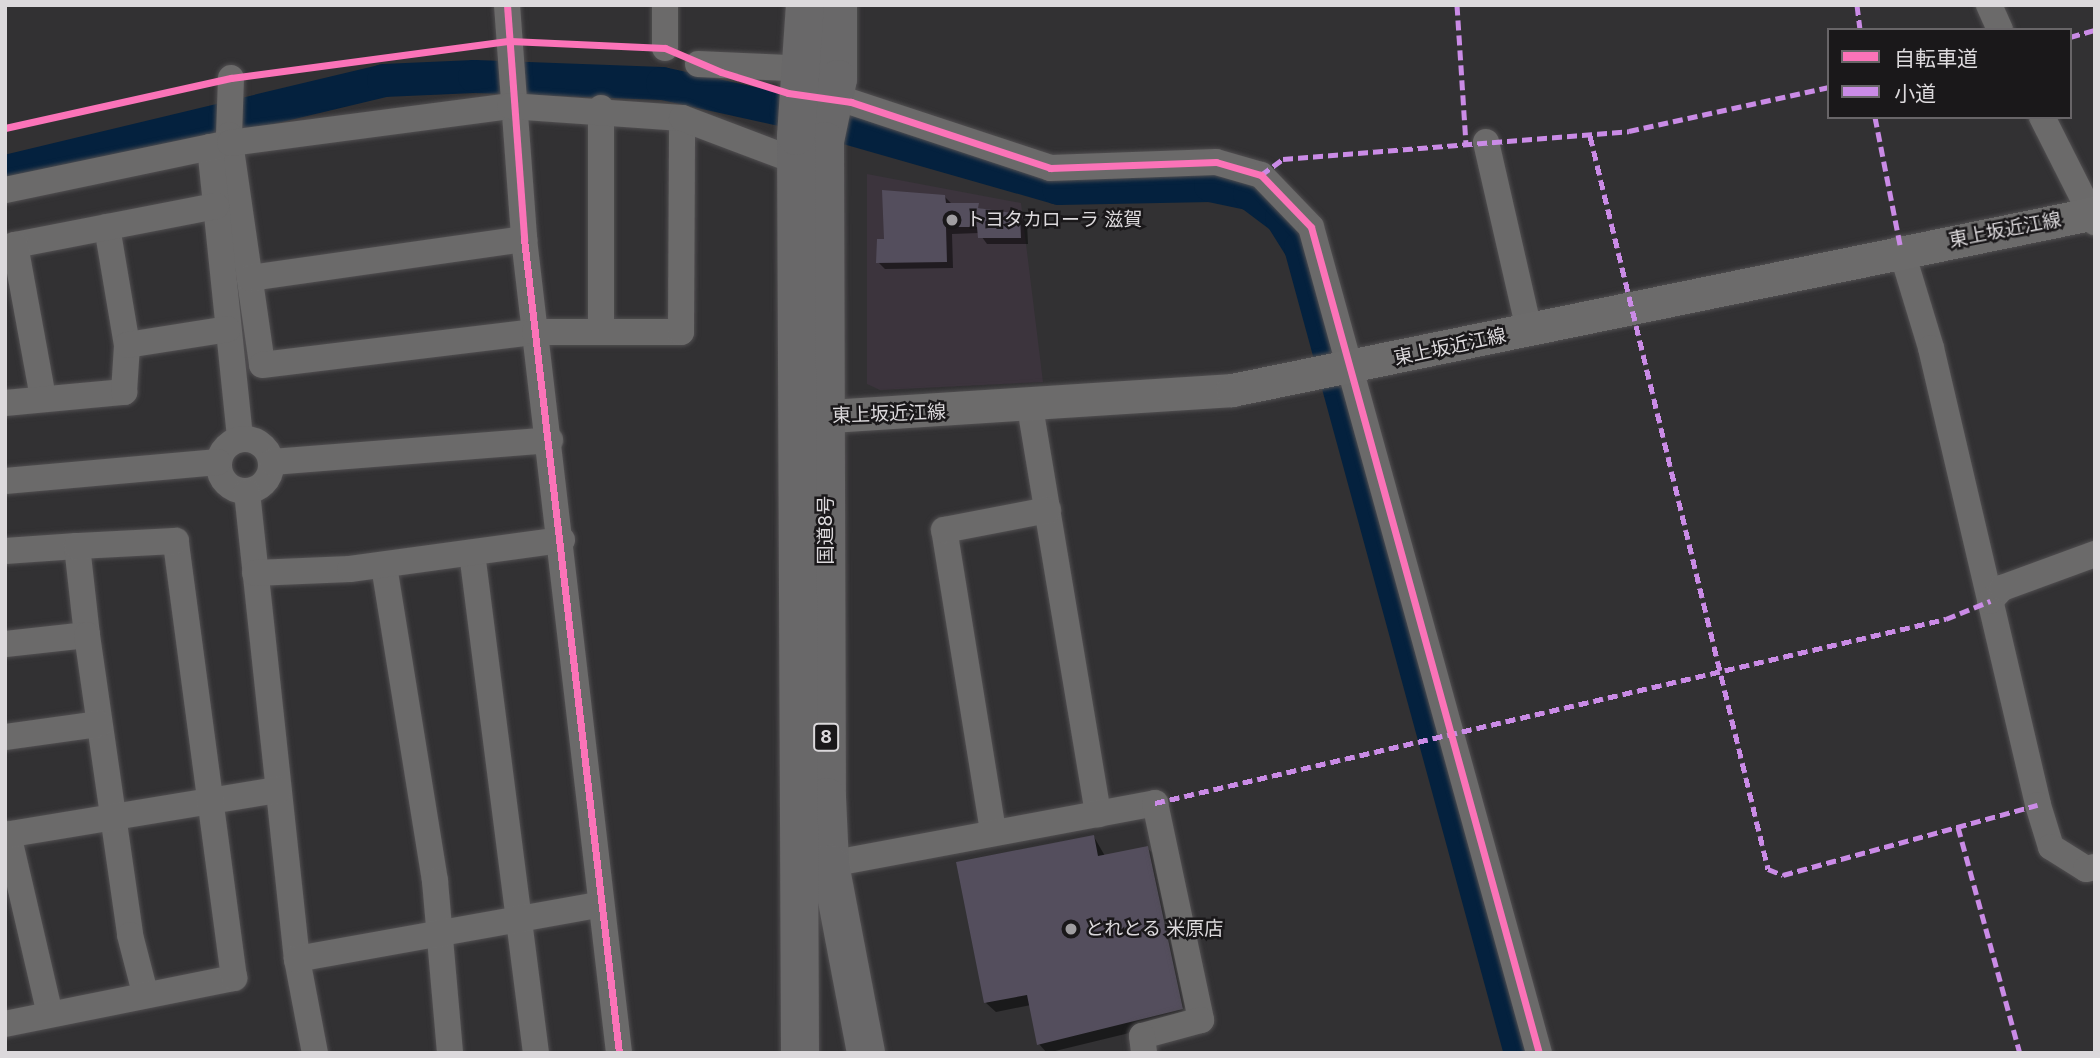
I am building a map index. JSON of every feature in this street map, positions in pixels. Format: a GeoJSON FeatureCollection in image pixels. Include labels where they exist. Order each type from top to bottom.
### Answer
{"type":"FeatureCollection","features":[{"type":"Feature","properties":{"kind":"highway","name":"国道8号"},"geometry":{"type":"LineString","coordinates":[[805,5],[820,80]]}},
{"type":"Feature","properties":{"kind":"highway","name":"国道8号"},"geometry":{"type":"LineString","coordinates":[[838,5],[805,146],[812,417],[830,863],[866,1053]]}},
{"type":"Feature","properties":{"kind":"highway","name":"国道8号"},"geometry":{"type":"LineString","coordinates":[[800,1053],[812,417]]}},
{"type":"Feature","properties":{"kind":"main road","name":"東上坂近江線"},"geometry":{"type":"LineString","coordinates":[[812,417],[1030,407],[1231,390],[1529,331],[1901,249],[2093,216]]}},
{"type":"Feature","properties":{"kind":"street"},"geometry":{"type":"LineString","coordinates":[[507,5],[510,101],[524,239],[562,540],[597,905],[619,1053]]}},
{"type":"Feature","properties":{"kind":"street"},"geometry":{"type":"LineString","coordinates":[[665,5],[665,48]]}},
{"type":"Feature","properties":{"kind":"street"},"geometry":{"type":"LineString","coordinates":[[1989,5],[1999,28]]}},
{"type":"Feature","properties":{"kind":"street"},"geometry":{"type":"LineString","coordinates":[[698,64],[820,80],[1051,168],[1216,162],[1261,175],[1311,227],[1339,370],[1539,1053]]}},
{"type":"Feature","properties":{"kind":"street"},"geometry":{"type":"LineString","coordinates":[[230,81],[216,206],[240,439]]}},
{"type":"Feature","properties":{"kind":"street"},"geometry":{"type":"LineString","coordinates":[[6,185],[223,142],[510,101],[682,118],[805,146]]}},
{"type":"Feature","properties":{"kind":"street"},"geometry":{"type":"LineString","coordinates":[[601,108],[601,332]]}},
{"type":"Feature","properties":{"kind":"street"},"geometry":{"type":"LineString","coordinates":[[223,142],[250,278],[262,365],[535,332],[681,332],[682,118]]}},
{"type":"Feature","properties":{"kind":"street"},"geometry":{"type":"LineString","coordinates":[[2043,119],[2093,216]]}},
{"type":"Feature","properties":{"kind":"street"},"geometry":{"type":"LineString","coordinates":[[1486,142],[1529,331]]}},
{"type":"Feature","properties":{"kind":"street"},"geometry":{"type":"LineString","coordinates":[[43,397],[10,247],[216,206]]}},
{"type":"Feature","properties":{"kind":"street"},"geometry":{"type":"LineString","coordinates":[[5,403],[43,397],[124,392],[127,345],[107,227]]}},
{"type":"Feature","properties":{"kind":"street"},"geometry":{"type":"LineString","coordinates":[[250,278],[524,239]]}},
{"type":"Feature","properties":{"kind":"street"},"geometry":{"type":"LineString","coordinates":[[1901,249],[1931,348],[2051,847],[2086,869],[2095,867]]}},
{"type":"Feature","properties":{"kind":"street"},"geometry":{"type":"LineString","coordinates":[[127,345],[228,329]]}},
{"type":"Feature","properties":{"kind":"street"},"geometry":{"type":"LineString","coordinates":[[1030,407],[1098,814]]}},
{"type":"Feature","properties":{"kind":"street"},"geometry":{"type":"LineString","coordinates":[[240,439],[257,441],[272,462],[268,478],[247,492],[226,484],[218,462],[225,447],[240,439]]}},
{"type":"Feature","properties":{"kind":"street"},"geometry":{"type":"LineString","coordinates":[[272,462],[550,440]]}},
{"type":"Feature","properties":{"kind":"street"},"geometry":{"type":"LineString","coordinates":[[5,481],[218,462]]}},
{"type":"Feature","properties":{"kind":"street"},"geometry":{"type":"LineString","coordinates":[[247,492],[297,959],[315,1053]]}},
{"type":"Feature","properties":{"kind":"street"},"geometry":{"type":"LineString","coordinates":[[993,831],[944,530],[1048,510]]}},
{"type":"Feature","properties":{"kind":"street"},"geometry":{"type":"LineString","coordinates":[[255,573],[384,566],[562,540]]}},
{"type":"Feature","properties":{"kind":"street"},"geometry":{"type":"LineString","coordinates":[[5,551],[176,541],[234,978],[145,993],[5,1024]]}},
{"type":"Feature","properties":{"kind":"street"},"geometry":{"type":"LineString","coordinates":[[77,546],[112,815],[145,993]]}},
{"type":"Feature","properties":{"kind":"street"},"geometry":{"type":"LineString","coordinates":[[472,553],[536,1053]]}},
{"type":"Feature","properties":{"kind":"street"},"geometry":{"type":"LineString","coordinates":[[1990,601],[2002,588],[2095,554]]}},
{"type":"Feature","properties":{"kind":"street"},"geometry":{"type":"LineString","coordinates":[[384,566],[438,932],[450,1053]]}},
{"type":"Feature","properties":{"kind":"street"},"geometry":{"type":"LineString","coordinates":[[5,644],[87,635]]}},
{"type":"Feature","properties":{"kind":"street"},"geometry":{"type":"LineString","coordinates":[[5,737],[99,724]]}},
{"type":"Feature","properties":{"kind":"street"},"geometry":{"type":"LineString","coordinates":[[50,1014],[7,834],[278,790]]}},
{"type":"Feature","properties":{"kind":"street"},"geometry":{"type":"LineString","coordinates":[[830,863],[1155,803],[1201,1020],[1142,1036],[1144,1053]]}},
{"type":"Feature","properties":{"kind":"street"},"geometry":{"type":"LineString","coordinates":[[297,959],[597,905]]}},
{"type":"Feature","properties":{"kind":"shaded area"},"geometry":{"type":"Polygon","coordinates":[[[867,174],[1021,203],[1043,382],[880,390],[867,384],[867,174]]]}},
{"type":"Feature","properties":{"kind":"building","name":"トヨタカローラ 滋賀"},"geometry":{"type":"Polygon","coordinates":[[[882,190],[945,195],[946,203],[979,203],[978,208],[1020,214],[1021,238],[978,238],[977,227],[946,227],[947,262],[876,263],[877,239],[884,239],[882,190]]]}},
{"type":"Feature","properties":{"kind":"building","name":"とれとる 米原店"},"geometry":{"type":"Polygon","coordinates":[[[1094,835],[1098,856],[1148,846],[1183,1009],[1037,1045],[1027,995],[984,1003],[956,862],[1094,835]]]}},
{"type":"Feature","properties":{"kind":"waterway"},"geometry":{"type":"LineString","coordinates":[[5,171],[383,80],[474,76],[662,83],[785,110],[1058,188],[1210,185],[1249,193],[1281,217],[1300,247],[1520,1053]]}},
{"type":"Feature","properties":{"kind":"marked path"},"geometry":{"type":"LineString","coordinates":[[1457,5],[1466,143]]}},
{"type":"Feature","properties":{"kind":"marked path"},"geometry":{"type":"LineString","coordinates":[[1857,5],[1860,28]]}},
{"type":"Feature","properties":{"kind":"marked path"},"geometry":{"type":"LineString","coordinates":[[2072,36],[2095,30]]}},
{"type":"Feature","properties":{"kind":"marked path"},"geometry":{"type":"LineString","coordinates":[[1261,175],[1283,159],[1629,131],[1827,87]]}},
{"type":"Feature","properties":{"kind":"marked path"},"geometry":{"type":"LineString","coordinates":[[1875,119],[1901,249]]}},
{"type":"Feature","properties":{"kind":"marked path"},"geometry":{"type":"LineString","coordinates":[[1590,136],[1768,869],[1783,875],[2038,805]]}},
{"type":"Feature","properties":{"kind":"marked path"},"geometry":{"type":"LineString","coordinates":[[1155,803],[1946,619],[1990,601]]}},
{"type":"Feature","properties":{"kind":"marked path"},"geometry":{"type":"LineString","coordinates":[[1958,827],[2020,1053]]}},
{"type":"Feature","properties":{"kind":"cycle path"},"geometry":{"type":"LineString","coordinates":[[507,5],[524,239],[619,1053]]}},
{"type":"Feature","properties":{"kind":"cycle path"},"geometry":{"type":"LineString","coordinates":[[5,128],[231,78],[510,41],[665,48],[721,72],[788,93],[851,102],[1050,168],[1216,162],[1261,175],[1311,227],[1539,1053]]}},
{"type":"Feature","properties":{"kind":"place","name":"トヨタカローラ 滋賀"},"geometry":{"type":"Point","coordinates":[952,220]}},
{"type":"Feature","properties":{"kind":"place","name":"とれとる 米原店"},"geometry":{"type":"Point","coordinates":[1071,929]}}]}
